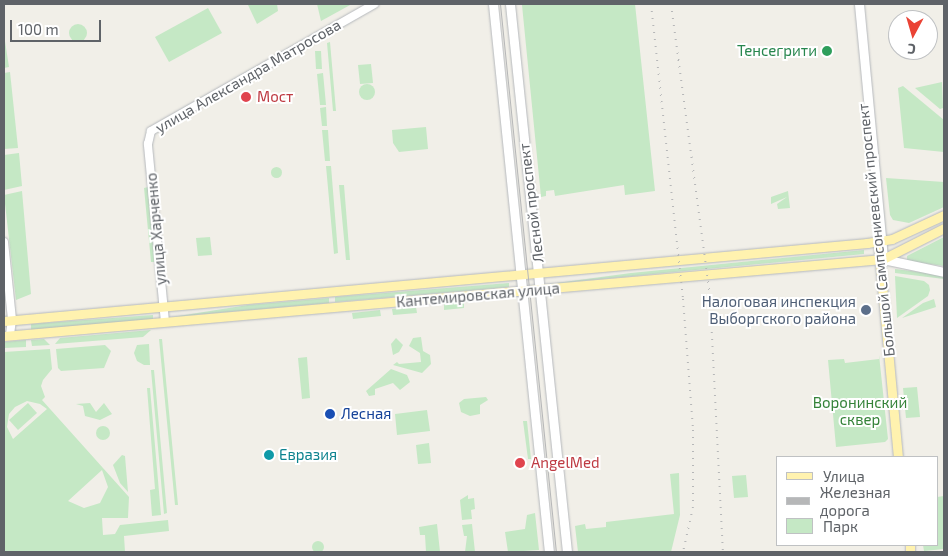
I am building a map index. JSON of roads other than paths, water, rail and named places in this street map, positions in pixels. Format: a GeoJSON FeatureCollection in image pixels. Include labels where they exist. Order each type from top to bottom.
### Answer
{"type":"FeatureCollection","features":[{"type":"Feature","properties":{"kind":"main road","name":"Лесной проспект"},"geometry":{"type":"LineString","coordinates":[[493,4],[549,552]]}},
{"type":"Feature","properties":{"kind":"main road","name":"Лесной проспект"},"geometry":{"type":"LineString","coordinates":[[510,4],[567,552]]}},
{"type":"Feature","properties":{"kind":"main road","name":"Большой Сампсониевский проспект"},"geometry":{"type":"LineString","coordinates":[[853,4],[880,242]]}},
{"type":"Feature","properties":{"kind":"main road","name":"Большой Сампсониевский проспект"},"geometry":{"type":"LineString","coordinates":[[859,4],[900,456]]}},
{"type":"Feature","properties":{"kind":"main road","name":"Кантемировская улица"},"geometry":{"type":"LineString","coordinates":[[6,320],[539,275],[880,242],[906,234],[944,215]]}},
{"type":"Feature","properties":{"kind":"main road","name":"Кантемировская улица"},"geometry":{"type":"LineString","coordinates":[[7,336],[881,259],[944,228]]}},
{"type":"Feature","properties":{"kind":"main road"},"geometry":{"type":"LineString","coordinates":[[881,259],[906,266],[944,272]]}},
{"type":"Feature","properties":{"kind":"street","name":"улица Александра Матросова"},"geometry":{"type":"LineString","coordinates":[[149,135],[159,126],[375,4]]}},
{"type":"Feature","properties":{"kind":"street","name":"улица Харченко"},"geometry":{"type":"LineString","coordinates":[[149,135],[165,322]]}},
{"type":"Feature","properties":{"kind":"street"},"geometry":{"type":"LineString","coordinates":[[4,242],[7,336]]}},
{"type":"Feature","properties":{"kind":"tram line"},"geometry":{"type":"LineString","coordinates":[[500,4],[556,552]]}},
{"type":"Feature","properties":{"kind":"railway"},"geometry":{"type":"LineString","coordinates":[[651,4],[683,299],[693,430],[693,507],[683,552]]}},
{"type":"Feature","properties":{"kind":"railway"},"geometry":{"type":"LineString","coordinates":[[671,4],[710,297],[723,552]]}},
{"type":"Feature","properties":{"kind":"place","name":"Тенсегрити"},"geometry":{"type":"Point","coordinates":[827,51]}},
{"type":"Feature","properties":{"kind":"place","name":"Мост"},"geometry":{"type":"Point","coordinates":[246,97]}},
{"type":"Feature","properties":{"kind":"place","name":"Налоговая инспекция Выборгского района"},"geometry":{"type":"Point","coordinates":[866,310]}},
{"type":"Feature","properties":{"kind":"place","name":"Лесная"},"geometry":{"type":"Point","coordinates":[330,414]}},
{"type":"Feature","properties":{"kind":"place","name":"Евразия"},"geometry":{"type":"Point","coordinates":[269,455]}},
{"type":"Feature","properties":{"kind":"place","name":"AngelMed"},"geometry":{"type":"Point","coordinates":[520,463]}},
{"type":"Feature","properties":{"kind":"park label","name":"Воронинский сквер"},"geometry":{"type":"Point","coordinates":[860,410]}}]}
